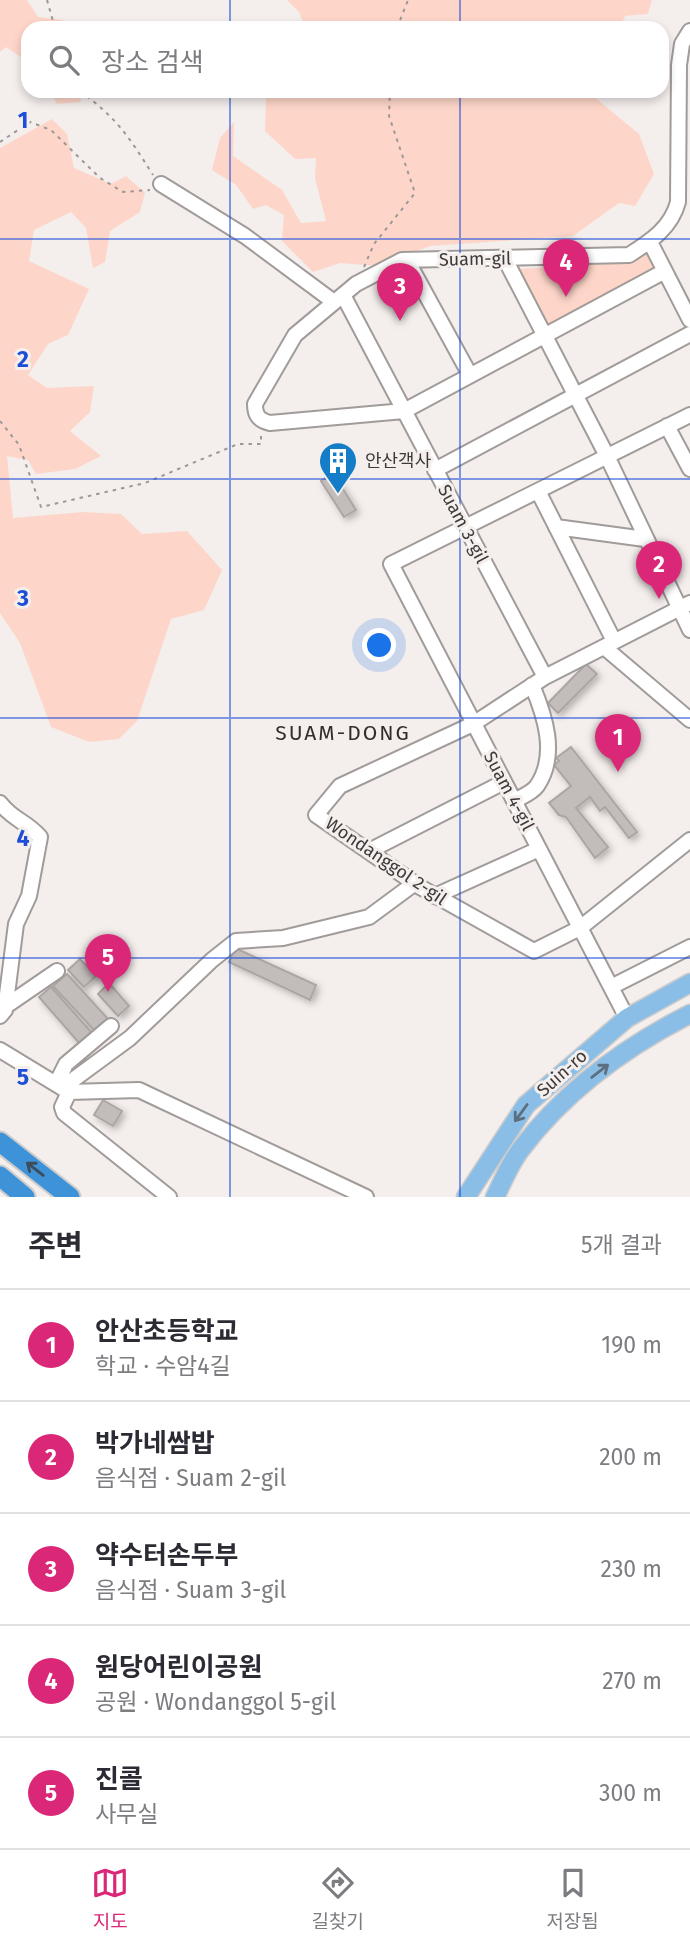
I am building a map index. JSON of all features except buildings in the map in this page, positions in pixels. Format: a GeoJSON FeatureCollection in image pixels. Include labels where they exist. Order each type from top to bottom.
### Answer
{"type":"FeatureCollection","features":[{"type":"Feature","properties":{"kind":"highway"},"geometry":{"type":"LineString","coordinates":[[0,1142],[71,1197]]}},
{"type":"Feature","properties":{"kind":"highway"},"geometry":{"type":"LineString","coordinates":[[0,1176],[25,1197]]}},
{"type":"Feature","properties":{"kind":"main road","name":"Suin-ro"},"geometry":{"type":"LineString","coordinates":[[466,1197],[526,1105],[627,1018],[690,983]]}},
{"type":"Feature","properties":{"kind":"main road","name":"Suin-ro"},"geometry":{"type":"LineString","coordinates":[[495,1197],[519,1151],[565,1099],[628,1049],[690,1014]]}},
{"type":"Feature","properties":{"kind":"street","name":"Suam-gil"},"geometry":{"type":"LineString","coordinates":[[260,420],[255,414],[255,404],[295,335],[356,284],[407,260],[505,260],[629,255],[650,242],[673,219],[684,179],[679,65],[682,44],[690,31]]}},
{"type":"Feature","properties":{"kind":"street"},"geometry":{"type":"LineString","coordinates":[[165,186],[339,299]]}},
{"type":"Feature","properties":{"kind":"street"},"geometry":{"type":"LineString","coordinates":[[650,242],[690,320]]}},
{"type":"Feature","properties":{"kind":"street"},"geometry":{"type":"LineString","coordinates":[[407,260],[470,375]]}},
{"type":"Feature","properties":{"kind":"street"},"geometry":{"type":"LineString","coordinates":[[505,260],[607,456],[645,539],[684,606],[690,630]]}},
{"type":"Feature","properties":{"kind":"street"},"geometry":{"type":"LineString","coordinates":[[260,420],[270,423],[404,411],[665,271]]}},
{"type":"Feature","properties":{"kind":"street","name":"Suam 3-gil"},"geometry":{"type":"LineString","coordinates":[[339,299],[435,470],[539,681],[549,738],[543,772],[536,788],[514,801]]}},
{"type":"Feature","properties":{"kind":"street"},"geometry":{"type":"LineString","coordinates":[[435,470],[690,334]]}},
{"type":"Feature","properties":{"kind":"street"},"geometry":{"type":"LineString","coordinates":[[464,527],[690,415]]}},
{"type":"Feature","properties":{"kind":"street"},"geometry":{"type":"LineString","coordinates":[[667,426],[690,469]]}},
{"type":"Feature","properties":{"kind":"street"},"geometry":{"type":"LineString","coordinates":[[538,491],[609,644],[690,720]]}},
{"type":"Feature","properties":{"kind":"street","name":"Suam 4-gil"},"geometry":{"type":"LineString","coordinates":[[464,527],[391,564],[627,1018]]}},
{"type":"Feature","properties":{"kind":"street"},"geometry":{"type":"LineString","coordinates":[[556,527],[645,539]]}},
{"type":"Feature","properties":{"kind":"street","name":"Wondanggol 2-gil"},"geometry":{"type":"LineString","coordinates":[[580,928],[534,951],[435,896],[316,815],[340,786],[473,724],[539,681],[684,606]]}},
{"type":"Feature","properties":{"kind":"street"},"geometry":{"type":"LineString","coordinates":[[369,851],[504,782]]}},
{"type":"Feature","properties":{"kind":"street"},"geometry":{"type":"LineString","coordinates":[[0,803],[12,818],[27,822],[40,837],[29,896],[16,924],[3,1011]]}},
{"type":"Feature","properties":{"kind":"street"},"geometry":{"type":"LineString","coordinates":[[580,928],[690,840]]}},
{"type":"Feature","properties":{"kind":"street"},"geometry":{"type":"LineString","coordinates":[[435,896],[539,849]]}},
{"type":"Feature","properties":{"kind":"street"},"geometry":{"type":"LineString","coordinates":[[62,1088],[130,1038],[212,960],[236,941],[283,938],[369,917],[415,883]]}},
{"type":"Feature","properties":{"kind":"street"},"geometry":{"type":"LineString","coordinates":[[611,987],[690,947]]}},
{"type":"Feature","properties":{"kind":"street"},"geometry":{"type":"LineString","coordinates":[[3,1011],[57,971]]}},
{"type":"Feature","properties":{"kind":"street"},"geometry":{"type":"LineString","coordinates":[[111,1026],[66,1064],[62,1088],[64,1113],[169,1197]]}},
{"type":"Feature","properties":{"kind":"street"},"geometry":{"type":"LineString","coordinates":[[0,1050],[62,1088],[139,1090],[366,1197]]}},
{"type":"Feature","properties":{"kind":"path"},"geometry":{"type":"LineString","coordinates":[[47,0],[53,21]]}},
{"type":"Feature","properties":{"kind":"path"},"geometry":{"type":"LineString","coordinates":[[400,21],[408,0]]}},
{"type":"Feature","properties":{"kind":"path"},"geometry":{"type":"LineString","coordinates":[[0,142],[30,122],[51,130],[100,178],[123,192],[165,186],[122,127],[108,111],[90,98]]}},
{"type":"Feature","properties":{"kind":"path"},"geometry":{"type":"LineString","coordinates":[[356,284],[374,244],[415,193],[389,116],[390,98]]}},
{"type":"Feature","properties":{"kind":"path"},"geometry":{"type":"LineString","coordinates":[[0,421],[19,445],[41,507],[145,483],[238,444],[261,444],[260,420]]}},
{"type":"Feature","properties":{"kind":"shaded area"},"geometry":{"type":"Polygon","coordinates":[[[0,0],[27,0],[38,17],[63,20],[21,21],[21,57],[6,47],[0,52],[0,0]]]}},
{"type":"Feature","properties":{"kind":"shaded area"},"geometry":{"type":"Polygon","coordinates":[[[287,0],[652,0],[648,14],[625,16],[623,21],[302,21],[299,12],[287,0]]]}},
{"type":"Feature","properties":{"kind":"shaded area"},"geometry":{"type":"Polygon","coordinates":[[[54,98],[80,98],[81,102],[57,104],[54,98]]]}},
{"type":"Feature","properties":{"kind":"shaded area"},"geometry":{"type":"Polygon","coordinates":[[[266,98],[595,98],[639,134],[654,174],[635,206],[619,203],[573,236],[430,246],[379,266],[340,263],[313,272],[282,241],[284,215],[266,205],[253,209],[236,185],[212,170],[220,138],[234,122],[233,156],[282,190],[301,223],[326,221],[315,178],[316,158],[295,159],[265,131],[266,98]]]}},
{"type":"Feature","properties":{"kind":"shaded area"},"geometry":{"type":"Polygon","coordinates":[[[52,119],[67,134],[74,168],[111,184],[126,176],[145,193],[140,212],[110,231],[105,262],[93,268],[86,228],[71,212],[34,230],[29,261],[89,289],[68,335],[48,344],[28,375],[47,388],[94,386],[90,412],[70,431],[101,456],[75,469],[36,474],[28,460],[7,456],[13,518],[83,512],[121,514],[142,534],[187,531],[222,570],[204,610],[171,619],[137,721],[119,739],[89,742],[51,727],[20,643],[0,613],[0,148],[52,119]]]}},
{"type":"Feature","properties":{"kind":"shaded area"},"geometry":{"type":"Polygon","coordinates":[[[647,253],[657,269],[546,325],[516,269],[628,263],[647,253]]]}},
{"type":"Feature","properties":{"kind":"place","name":"원당어린이공원"},"geometry":{"type":"Point","coordinates":[566,297]}},
{"type":"Feature","properties":{"kind":"place","name":"약수터손두부"},"geometry":{"type":"Point","coordinates":[400,321]}},
{"type":"Feature","properties":{"kind":"place","name":"안산객사"},"geometry":{"type":"Point","coordinates":[338,495]}},
{"type":"Feature","properties":{"kind":"place","name":"박가네쌈밥"},"geometry":{"type":"Point","coordinates":[659,599]}},
{"type":"Feature","properties":{"kind":"place","name":"안산초등학교"},"geometry":{"type":"Point","coordinates":[618,772]}},
{"type":"Feature","properties":{"kind":"place","name":"진콜"},"geometry":{"type":"Point","coordinates":[108,992]}},
{"type":"Feature","properties":{"kind":"district","name":"SUAM-DONG"},"geometry":{"type":"Point","coordinates":[343,733]}}]}
